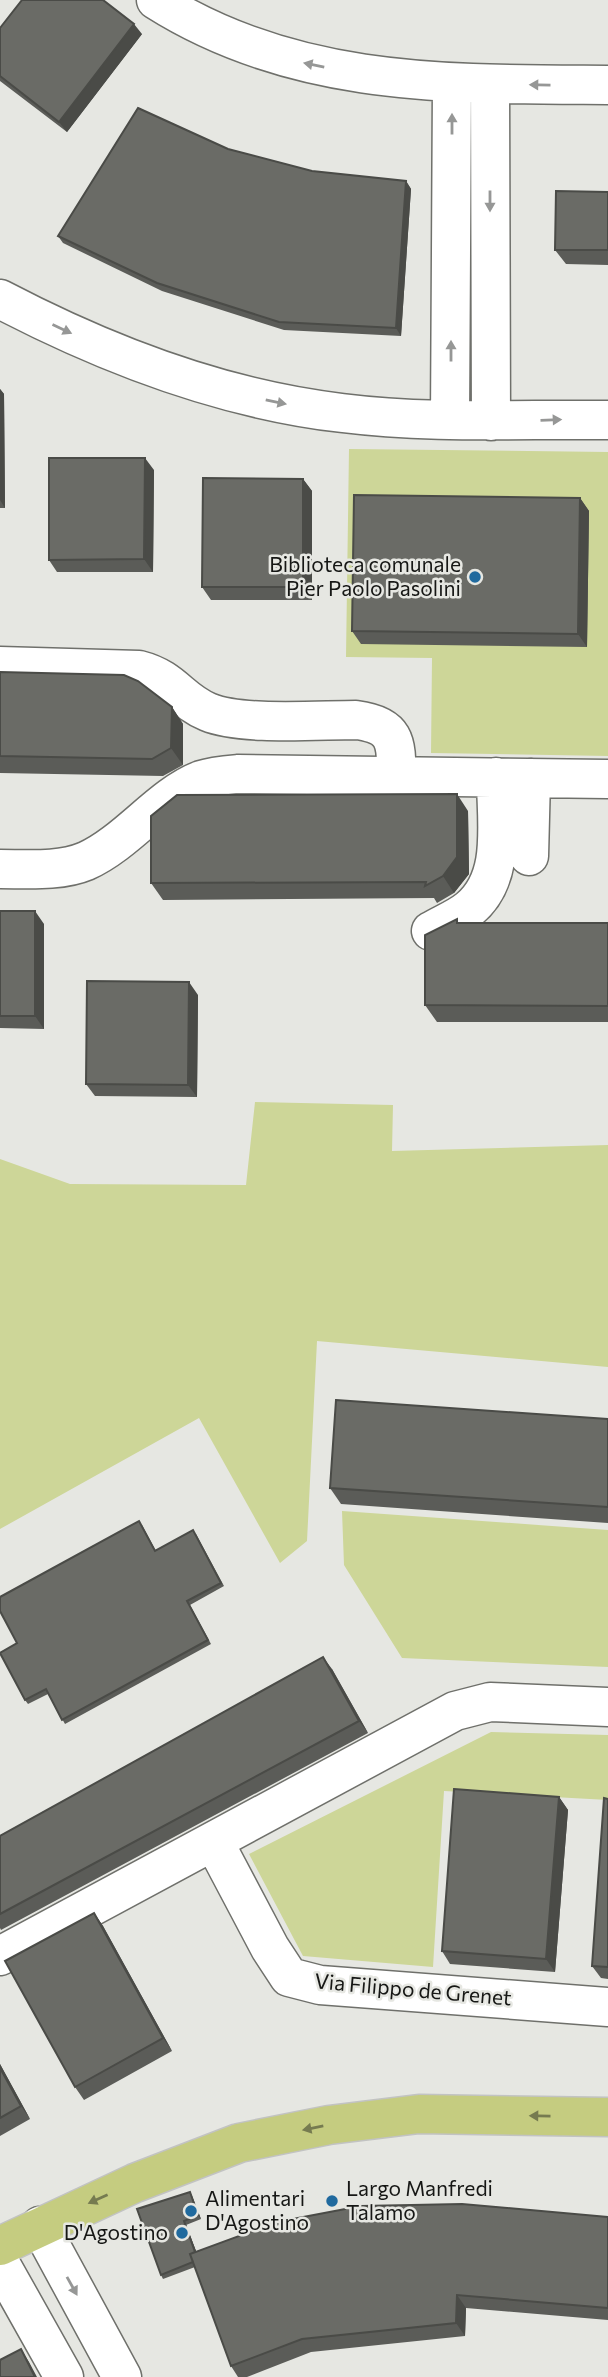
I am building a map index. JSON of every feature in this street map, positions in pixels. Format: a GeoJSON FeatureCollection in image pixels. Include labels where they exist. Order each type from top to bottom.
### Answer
{"type":"FeatureCollection","features":[{"type":"Feature","properties":{"kind":"main road"},"geometry":{"type":"LineString","coordinates":[[0,2246],[135,2183],[239,2143],[318,2127],[419,2115],[608,2117]]}},
{"type":"Feature","properties":{"kind":"street"},"geometry":{"type":"LineString","coordinates":[[156,0],[224,37],[252,48],[327,68],[398,79],[452,83],[608,85]]}},
{"type":"Feature","properties":{"kind":"street"},"geometry":{"type":"LineString","coordinates":[[450,419],[452,83]]}},
{"type":"Feature","properties":{"kind":"street"},"geometry":{"type":"LineString","coordinates":[[490,84],[491,421]]}},
{"type":"Feature","properties":{"kind":"street"},"geometry":{"type":"LineString","coordinates":[[0,299],[114,353],[228,391],[334,412],[491,421],[608,420]]}},
{"type":"Feature","properties":{"kind":"street"},"geometry":{"type":"LineString","coordinates":[[0,666],[139,670],[161,677],[197,707],[230,718],[356,720],[373,723],[383,727],[393,737],[396,776]]}},
{"type":"Feature","properties":{"kind":"street"},"geometry":{"type":"LineString","coordinates":[[0,869],[52,868],[83,862],[111,846],[180,792],[201,780],[215,776],[238,774],[608,779]]}},
{"type":"Feature","properties":{"kind":"street"},"geometry":{"type":"LineString","coordinates":[[513,777],[529,856]]}},
{"type":"Feature","properties":{"kind":"street"},"geometry":{"type":"LineString","coordinates":[[431,931],[468,910],[485,893],[496,858],[513,777]]}},
{"type":"Feature","properties":{"kind":"street"},"geometry":{"type":"LineString","coordinates":[[0,1956],[455,1711],[490,1702],[608,1707]]}},
{"type":"Feature","properties":{"kind":"street","name":"Via Filippo de Grenet"},"geometry":{"type":"LineString","coordinates":[[214,1842],[270,1948],[289,1977],[320,1985],[608,2007]]}},
{"type":"Feature","properties":{"kind":"street"},"geometry":{"type":"LineString","coordinates":[[40,2226],[122,2377]]}},
{"type":"Feature","properties":{"kind":"street"},"geometry":{"type":"LineString","coordinates":[[0,2263],[64,2377]]}},
{"type":"Feature","properties":{"kind":"green space"},"geometry":{"type":"Polygon","coordinates":[[[349,449],[608,452],[608,756],[431,753],[432,658],[346,657],[349,449]]]}},
{"type":"Feature","properties":{"kind":"green space"},"geometry":{"type":"Polygon","coordinates":[[[255,1102],[393,1105],[392,1151],[608,1145],[608,1367],[317,1341],[307,1541],[280,1563],[199,1418],[0,1529],[0,1159],[70,1184],[246,1185],[255,1102]]]}},
{"type":"Feature","properties":{"kind":"green space"},"geometry":{"type":"Polygon","coordinates":[[[342,1511],[608,1530],[608,1667],[402,1658],[344,1565],[342,1511]]]}},
{"type":"Feature","properties":{"kind":"green space"},"geometry":{"type":"Polygon","coordinates":[[[491,1732],[608,1735],[608,1800],[444,1791],[433,1967],[303,1956],[249,1854],[491,1732]]]}},
{"type":"Feature","properties":{"kind":"building"},"geometry":{"type":"Polygon","coordinates":[[[22,0],[103,0],[134,24],[59,122],[0,76],[0,28],[22,0]]]}},
{"type":"Feature","properties":{"kind":"building"},"geometry":{"type":"Polygon","coordinates":[[[138,108],[228,149],[312,171],[406,181],[396,328],[279,322],[157,283],[58,236],[138,108]]]}},
{"type":"Feature","properties":{"kind":"building"},"geometry":{"type":"Polygon","coordinates":[[[556,191],[608,192],[608,250],[555,250],[556,191]]]}},
{"type":"Feature","properties":{"kind":"building"},"geometry":{"type":"Polygon","coordinates":[[[49,458],[145,458],[144,559],[49,560],[49,458]]]}},
{"type":"Feature","properties":{"kind":"building"},"geometry":{"type":"Polygon","coordinates":[[[203,478],[303,479],[303,587],[202,587],[203,478]]]}},
{"type":"Feature","properties":{"kind":"building","name":"Biblioteca comunale Pier Paolo Pasolini"},"geometry":{"type":"Polygon","coordinates":[[[354,495],[580,498],[578,634],[352,631],[354,495]]]}},
{"type":"Feature","properties":{"kind":"building"},"geometry":{"type":"Polygon","coordinates":[[[0,672],[124,675],[138,681],[172,707],[171,748],[152,759],[0,756],[0,672]]]}},
{"type":"Feature","properties":{"kind":"building"},"geometry":{"type":"Polygon","coordinates":[[[457,794],[457,857],[443,876],[425,886],[426,882],[151,883],[151,816],[177,795],[457,794]]]}},
{"type":"Feature","properties":{"kind":"building"},"geometry":{"type":"Polygon","coordinates":[[[0,911],[35,911],[35,1016],[0,1016],[0,911]]]}},
{"type":"Feature","properties":{"kind":"building"},"geometry":{"type":"Polygon","coordinates":[[[457,919],[457,923],[608,923],[608,1006],[425,1005],[425,935],[457,919]]]}},
{"type":"Feature","properties":{"kind":"building"},"geometry":{"type":"Polygon","coordinates":[[[87,981],[189,982],[188,1085],[86,1084],[87,981]]]}},
{"type":"Feature","properties":{"kind":"building"},"geometry":{"type":"Polygon","coordinates":[[[336,1400],[608,1419],[608,1507],[330,1488],[336,1400]]]}},
{"type":"Feature","properties":{"kind":"building"},"geometry":{"type":"Polygon","coordinates":[[[139,1521],[155,1551],[193,1530],[221,1583],[187,1601],[208,1640],[62,1720],[46,1689],[25,1700],[0,1653],[17,1643],[0,1611],[0,1597],[139,1521]]]}},
{"type":"Feature","properties":{"kind":"building"},"geometry":{"type":"Polygon","coordinates":[[[323,1657],[359,1721],[0,1914],[0,1836],[323,1657]]]}},
{"type":"Feature","properties":{"kind":"building"},"geometry":{"type":"Polygon","coordinates":[[[454,1789],[559,1797],[546,1959],[442,1951],[454,1789]]]}},
{"type":"Feature","properties":{"kind":"building"},"geometry":{"type":"Polygon","coordinates":[[[604,1798],[608,1799],[608,1967],[592,1966],[604,1798]]]}},
{"type":"Feature","properties":{"kind":"building"},"geometry":{"type":"Polygon","coordinates":[[[94,1913],[163,2038],[75,2087],[5,1961],[94,1913]]]}},
{"type":"Feature","properties":{"kind":"building"},"geometry":{"type":"Polygon","coordinates":[[[0,2068],[21,2106],[0,2118],[0,2068]]]}},
{"type":"Feature","properties":{"kind":"building"},"geometry":{"type":"Polygon","coordinates":[[[190,2192],[198,2215],[184,2221],[195,2252],[190,2254],[193,2262],[161,2275],[137,2209],[190,2192]]]}},
{"type":"Feature","properties":{"kind":"building"},"geometry":{"type":"Polygon","coordinates":[[[462,2204],[608,2217],[608,2308],[457,2295],[456,2323],[302,2339],[231,2366],[190,2254],[277,2222],[361,2206],[462,2204]]]}},
{"type":"Feature","properties":{"kind":"building"},"geometry":{"type":"Polygon","coordinates":[[[21,2349],[35,2377],[0,2377],[0,2360],[21,2349]]]}},
{"type":"Feature","properties":{"kind":"place","name":"Biblioteca comunale Pier Paolo Pasolini"},"geometry":{"type":"Point","coordinates":[475,577]}},
{"type":"Feature","properties":{"kind":"place","name":"Largo Manfredi Talamo"},"geometry":{"type":"Point","coordinates":[332,2201]}},
{"type":"Feature","properties":{"kind":"place","name":"Alimentari D'Agostino"},"geometry":{"type":"Point","coordinates":[191,2211]}},
{"type":"Feature","properties":{"kind":"place","name":"D'Agostino"},"geometry":{"type":"Point","coordinates":[182,2233]}}]}
